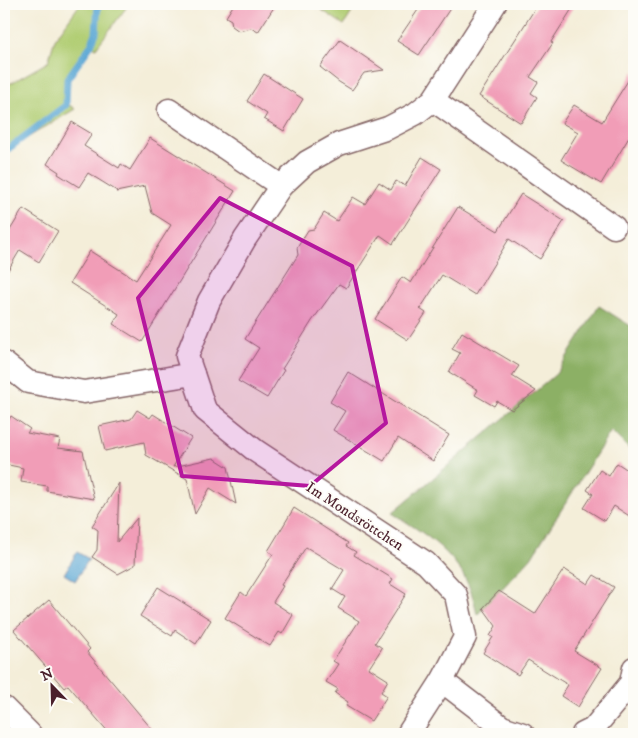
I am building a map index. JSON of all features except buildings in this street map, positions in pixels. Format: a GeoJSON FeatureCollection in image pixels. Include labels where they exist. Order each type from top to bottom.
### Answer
{"type":"FeatureCollection","features":[{"type":"Feature","properties":{"kind":"street","name":"Im Mondsröttchen"},"geometry":{"type":"LineString","coordinates":[[408,734],[442,680],[465,638],[456,595],[426,563],[256,451],[205,410],[187,356],[209,301],[245,239],[281,186],[307,162],[339,144],[388,128],[415,114],[433,100],[496,4]]}},
{"type":"Feature","properties":{"kind":"street"},"geometry":{"type":"LineString","coordinates":[[433,100],[614,227]]}},
{"type":"Feature","properties":{"kind":"street"},"geometry":{"type":"LineString","coordinates":[[168,110],[281,186]]}},
{"type":"Feature","properties":{"kind":"street"},"geometry":{"type":"LineString","coordinates":[[4,363],[28,382],[84,392],[193,374]]}},
{"type":"Feature","properties":{"kind":"street"},"geometry":{"type":"LineString","coordinates":[[583,734],[593,729],[630,683],[634,668]]}},
{"type":"Feature","properties":{"kind":"street"},"geometry":{"type":"LineString","coordinates":[[442,680],[502,727],[523,734]]}},
{"type":"Feature","properties":{"kind":"street"},"geometry":{"type":"LineString","coordinates":[[4,708],[30,734]]}},
{"type":"Feature","properties":{"kind":"highlighted area"},"geometry":{"type":"Polygon","coordinates":[[[220,198],[352,266],[386,423],[310,486],[182,476],[138,298],[220,198]]]}},
{"type":"Feature","properties":{"kind":"green space"},"geometry":{"type":"Polygon","coordinates":[[[80,4],[129,4],[96,48],[89,44],[65,78],[65,104],[75,109],[4,152],[4,87],[48,62],[55,39],[80,4]]]}},
{"type":"Feature","properties":{"kind":"green space"},"geometry":{"type":"Polygon","coordinates":[[[313,4],[357,4],[344,25],[313,4]]]}},
{"type":"Feature","properties":{"kind":"green space"},"geometry":{"type":"Polygon","coordinates":[[[599,306],[634,328],[634,454],[611,431],[531,558],[477,615],[473,596],[466,580],[447,554],[422,533],[392,513],[556,374],[599,306]]]}},
{"type":"Feature","properties":{"kind":"water"},"geometry":{"type":"Polygon","coordinates":[[[77,552],[89,559],[75,581],[64,574],[77,552]]]}},
{"type":"Feature","properties":{"kind":"waterway"},"geometry":{"type":"LineString","coordinates":[[4,152],[66,105],[67,79],[91,45],[96,33],[98,4]]}}]}
